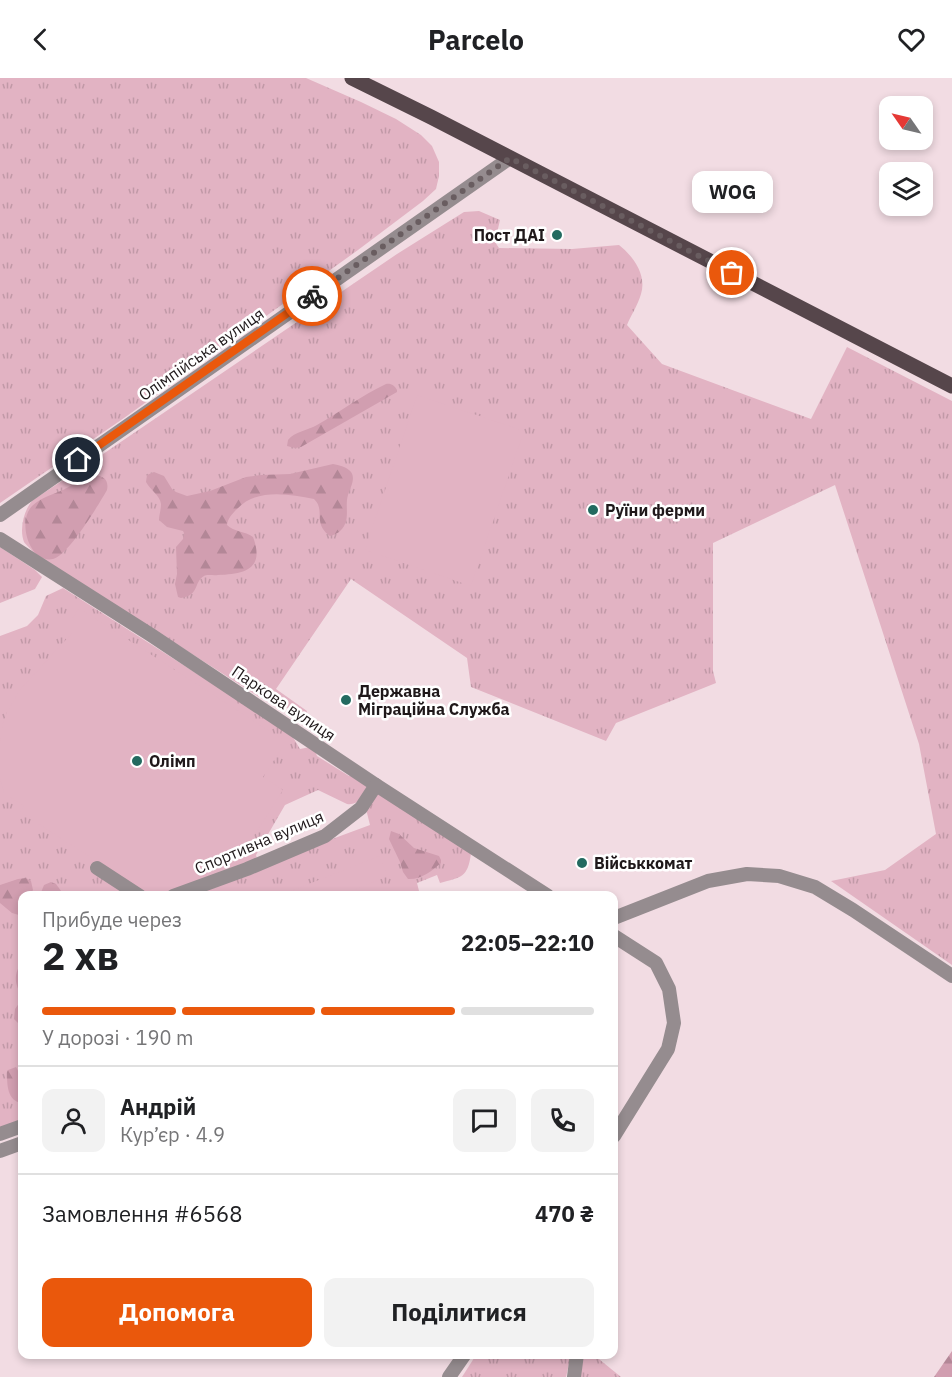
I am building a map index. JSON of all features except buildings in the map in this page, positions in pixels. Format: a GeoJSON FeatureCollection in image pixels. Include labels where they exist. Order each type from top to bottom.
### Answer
{"type":"FeatureCollection","features":[{"type":"Feature","properties":{"kind":"main road"},"geometry":{"type":"LineString","coordinates":[[352,78],[952,386]]}},
{"type":"Feature","properties":{"kind":"street","name":"Олімпійська вулиця"},"geometry":{"type":"LineString","coordinates":[[0,515],[510,158]]}},
{"type":"Feature","properties":{"kind":"street","name":"Паркова вулиця"},"geometry":{"type":"LineString","coordinates":[[0,539],[540,891]]}},
{"type":"Feature","properties":{"kind":"street","name":"Спортивна вулиця"},"geometry":{"type":"LineString","coordinates":[[187,891],[247,869],[325,836],[361,808],[376,785]]}},
{"type":"Feature","properties":{"kind":"street"},"geometry":{"type":"LineString","coordinates":[[97,868],[132,891]]}},
{"type":"Feature","properties":{"kind":"street"},"geometry":{"type":"LineString","coordinates":[[618,916],[708,881],[747,874],[778,876],[815,887],[952,976]]}},
{"type":"Feature","properties":{"kind":"street"},"geometry":{"type":"LineString","coordinates":[[618,939],[656,963],[669,989],[675,1023],[668,1049],[618,1130]]}},
{"type":"Feature","properties":{"kind":"street"},"geometry":{"type":"LineString","coordinates":[[0,1134],[18,1127]]}},
{"type":"Feature","properties":{"kind":"street"},"geometry":{"type":"LineString","coordinates":[[0,1151],[18,1144]]}},
{"type":"Feature","properties":{"kind":"street"},"geometry":{"type":"LineString","coordinates":[[449,1377],[462,1359]]}},
{"type":"Feature","properties":{"kind":"street"},"geometry":{"type":"LineString","coordinates":[[574,1377],[576,1359]]}},
{"type":"Feature","properties":{"kind":"green space"},"geometry":{"type":"Polygon","coordinates":[[[0,78],[306,78],[396,119],[421,135],[432,146],[439,162],[436,189],[358,250],[124,418],[0,503],[0,78]]]}},
{"type":"Feature","properties":{"kind":"green space"},"geometry":{"type":"Polygon","coordinates":[[[479,211],[500,220],[495,242],[499,248],[572,249],[619,245],[638,266],[642,280],[640,298],[627,325],[662,364],[811,419],[847,347],[952,401],[952,965],[831,881],[885,870],[936,834],[919,744],[835,485],[713,543],[713,671],[716,683],[616,723],[606,741],[471,687],[467,658],[351,579],[276,689],[307,711],[306,714],[298,715],[269,696],[259,697],[34,553],[24,542],[23,520],[33,500],[397,254],[464,212],[479,211]]]}},
{"type":"Feature","properties":{"kind":"green space"},"geometry":{"type":"Polygon","coordinates":[[[386,384],[394,386],[397,392],[301,447],[287,446],[288,440],[294,435],[317,425],[386,384]]]}},
{"type":"Feature","properties":{"kind":"green space"},"geometry":{"type":"Polygon","coordinates":[[[417,395],[524,431],[471,586],[365,550],[417,395]]]}},
{"type":"Feature","properties":{"kind":"green space"},"geometry":{"type":"Polygon","coordinates":[[[333,464],[347,469],[353,478],[347,499],[346,521],[339,532],[330,536],[325,531],[320,521],[319,508],[314,499],[283,494],[254,498],[235,511],[227,525],[253,537],[256,548],[254,563],[250,568],[237,573],[204,576],[194,592],[181,598],[178,597],[175,584],[176,547],[183,539],[184,533],[167,527],[159,520],[160,501],[146,482],[147,475],[154,472],[164,476],[172,489],[187,496],[210,491],[246,477],[290,474],[333,464]]]}},
{"type":"Feature","properties":{"kind":"green space"},"geometry":{"type":"Polygon","coordinates":[[[94,475],[105,479],[107,490],[83,529],[59,556],[45,559],[37,555],[28,540],[26,531],[26,521],[32,506],[94,475]]]}},
{"type":"Feature","properties":{"kind":"green space"},"geometry":{"type":"Polygon","coordinates":[[[0,547],[42,577],[35,589],[0,603],[0,547]]]}},
{"type":"Feature","properties":{"kind":"green space"},"geometry":{"type":"Polygon","coordinates":[[[63,588],[291,734],[300,749],[310,747],[315,750],[317,756],[349,776],[358,775],[367,786],[362,797],[351,804],[318,790],[285,805],[256,855],[259,866],[370,825],[366,809],[380,791],[471,853],[468,867],[462,875],[440,883],[437,875],[417,883],[419,891],[18,891],[18,1122],[0,1129],[0,636],[27,626],[38,615],[46,596],[63,588]]]}},
{"type":"Feature","properties":{"kind":"green space","name":"Олімп"},"geometry":{"type":"Polygon","coordinates":[[[79,608],[286,742],[263,777],[283,790],[232,870],[172,891],[143,891],[20,812],[24,806],[4,793],[0,778],[0,743],[7,712],[20,690],[72,633],[72,619],[79,608]]]}},
{"type":"Feature","properties":{"kind":"green space"},"geometry":{"type":"Polygon","coordinates":[[[391,831],[399,834],[414,848],[439,856],[441,863],[430,872],[408,879],[389,839],[391,831]]]}},
{"type":"Feature","properties":{"kind":"green space"},"geometry":{"type":"Polygon","coordinates":[[[379,856],[388,876],[352,891],[291,891],[379,856]]]}},
{"type":"Feature","properties":{"kind":"green space"},"geometry":{"type":"Polygon","coordinates":[[[26,878],[31,881],[33,890],[18,891],[18,915],[12,913],[0,903],[0,885],[26,878]]]}},
{"type":"Feature","properties":{"kind":"green space"},"geometry":{"type":"Polygon","coordinates":[[[51,882],[56,884],[61,891],[42,891],[44,885],[51,882]]]}},
{"type":"Feature","properties":{"kind":"green space"},"geometry":{"type":"Polygon","coordinates":[[[18,1005],[18,1023],[14,1019],[18,1005]]]}},
{"type":"Feature","properties":{"kind":"green space"},"geometry":{"type":"Polygon","coordinates":[[[16,1067],[18,1071],[18,1102],[11,1096],[8,1087],[8,1070],[16,1067]]]}},
{"type":"Feature","properties":{"kind":"green space"},"geometry":{"type":"Polygon","coordinates":[[[952,1351],[952,1377],[934,1377],[952,1351]]]}},
{"type":"Feature","properties":{"kind":"green space"},"geometry":{"type":"Polygon","coordinates":[[[473,1359],[570,1359],[566,1377],[462,1377],[473,1359]]]}},
{"type":"Feature","properties":{"kind":"green space"},"geometry":{"type":"Polygon","coordinates":[[[577,1359],[599,1359],[621,1377],[574,1377],[577,1359]]]}},
{"type":"Feature","properties":{"kind":"way so far"},"geometry":{"type":"LineString","coordinates":[[312,296],[510,158],[732,273]]}},
{"type":"Feature","properties":{"kind":"place","name":"Пост ДАІ"},"geometry":{"type":"Point","coordinates":[557,235]}},
{"type":"Feature","properties":{"kind":"place","name":"WOG"},"geometry":{"type":"Point","coordinates":[732,273]}},
{"type":"Feature","properties":{"kind":"place","name":"Руїни ферми"},"geometry":{"type":"Point","coordinates":[593,510]}},
{"type":"Feature","properties":{"kind":"place","name":"Державна Міграційна Служба"},"geometry":{"type":"Point","coordinates":[346,700]}},
{"type":"Feature","properties":{"kind":"place","name":"Олімп"},"geometry":{"type":"Point","coordinates":[137,761]}},
{"type":"Feature","properties":{"kind":"place","name":"Військкомат"},"geometry":{"type":"Point","coordinates":[582,863]}},
{"type":"Feature","properties":{"kind":"route"},"geometry":{"type":"LineString","coordinates":[[78,460],[312,296]]}}]}
